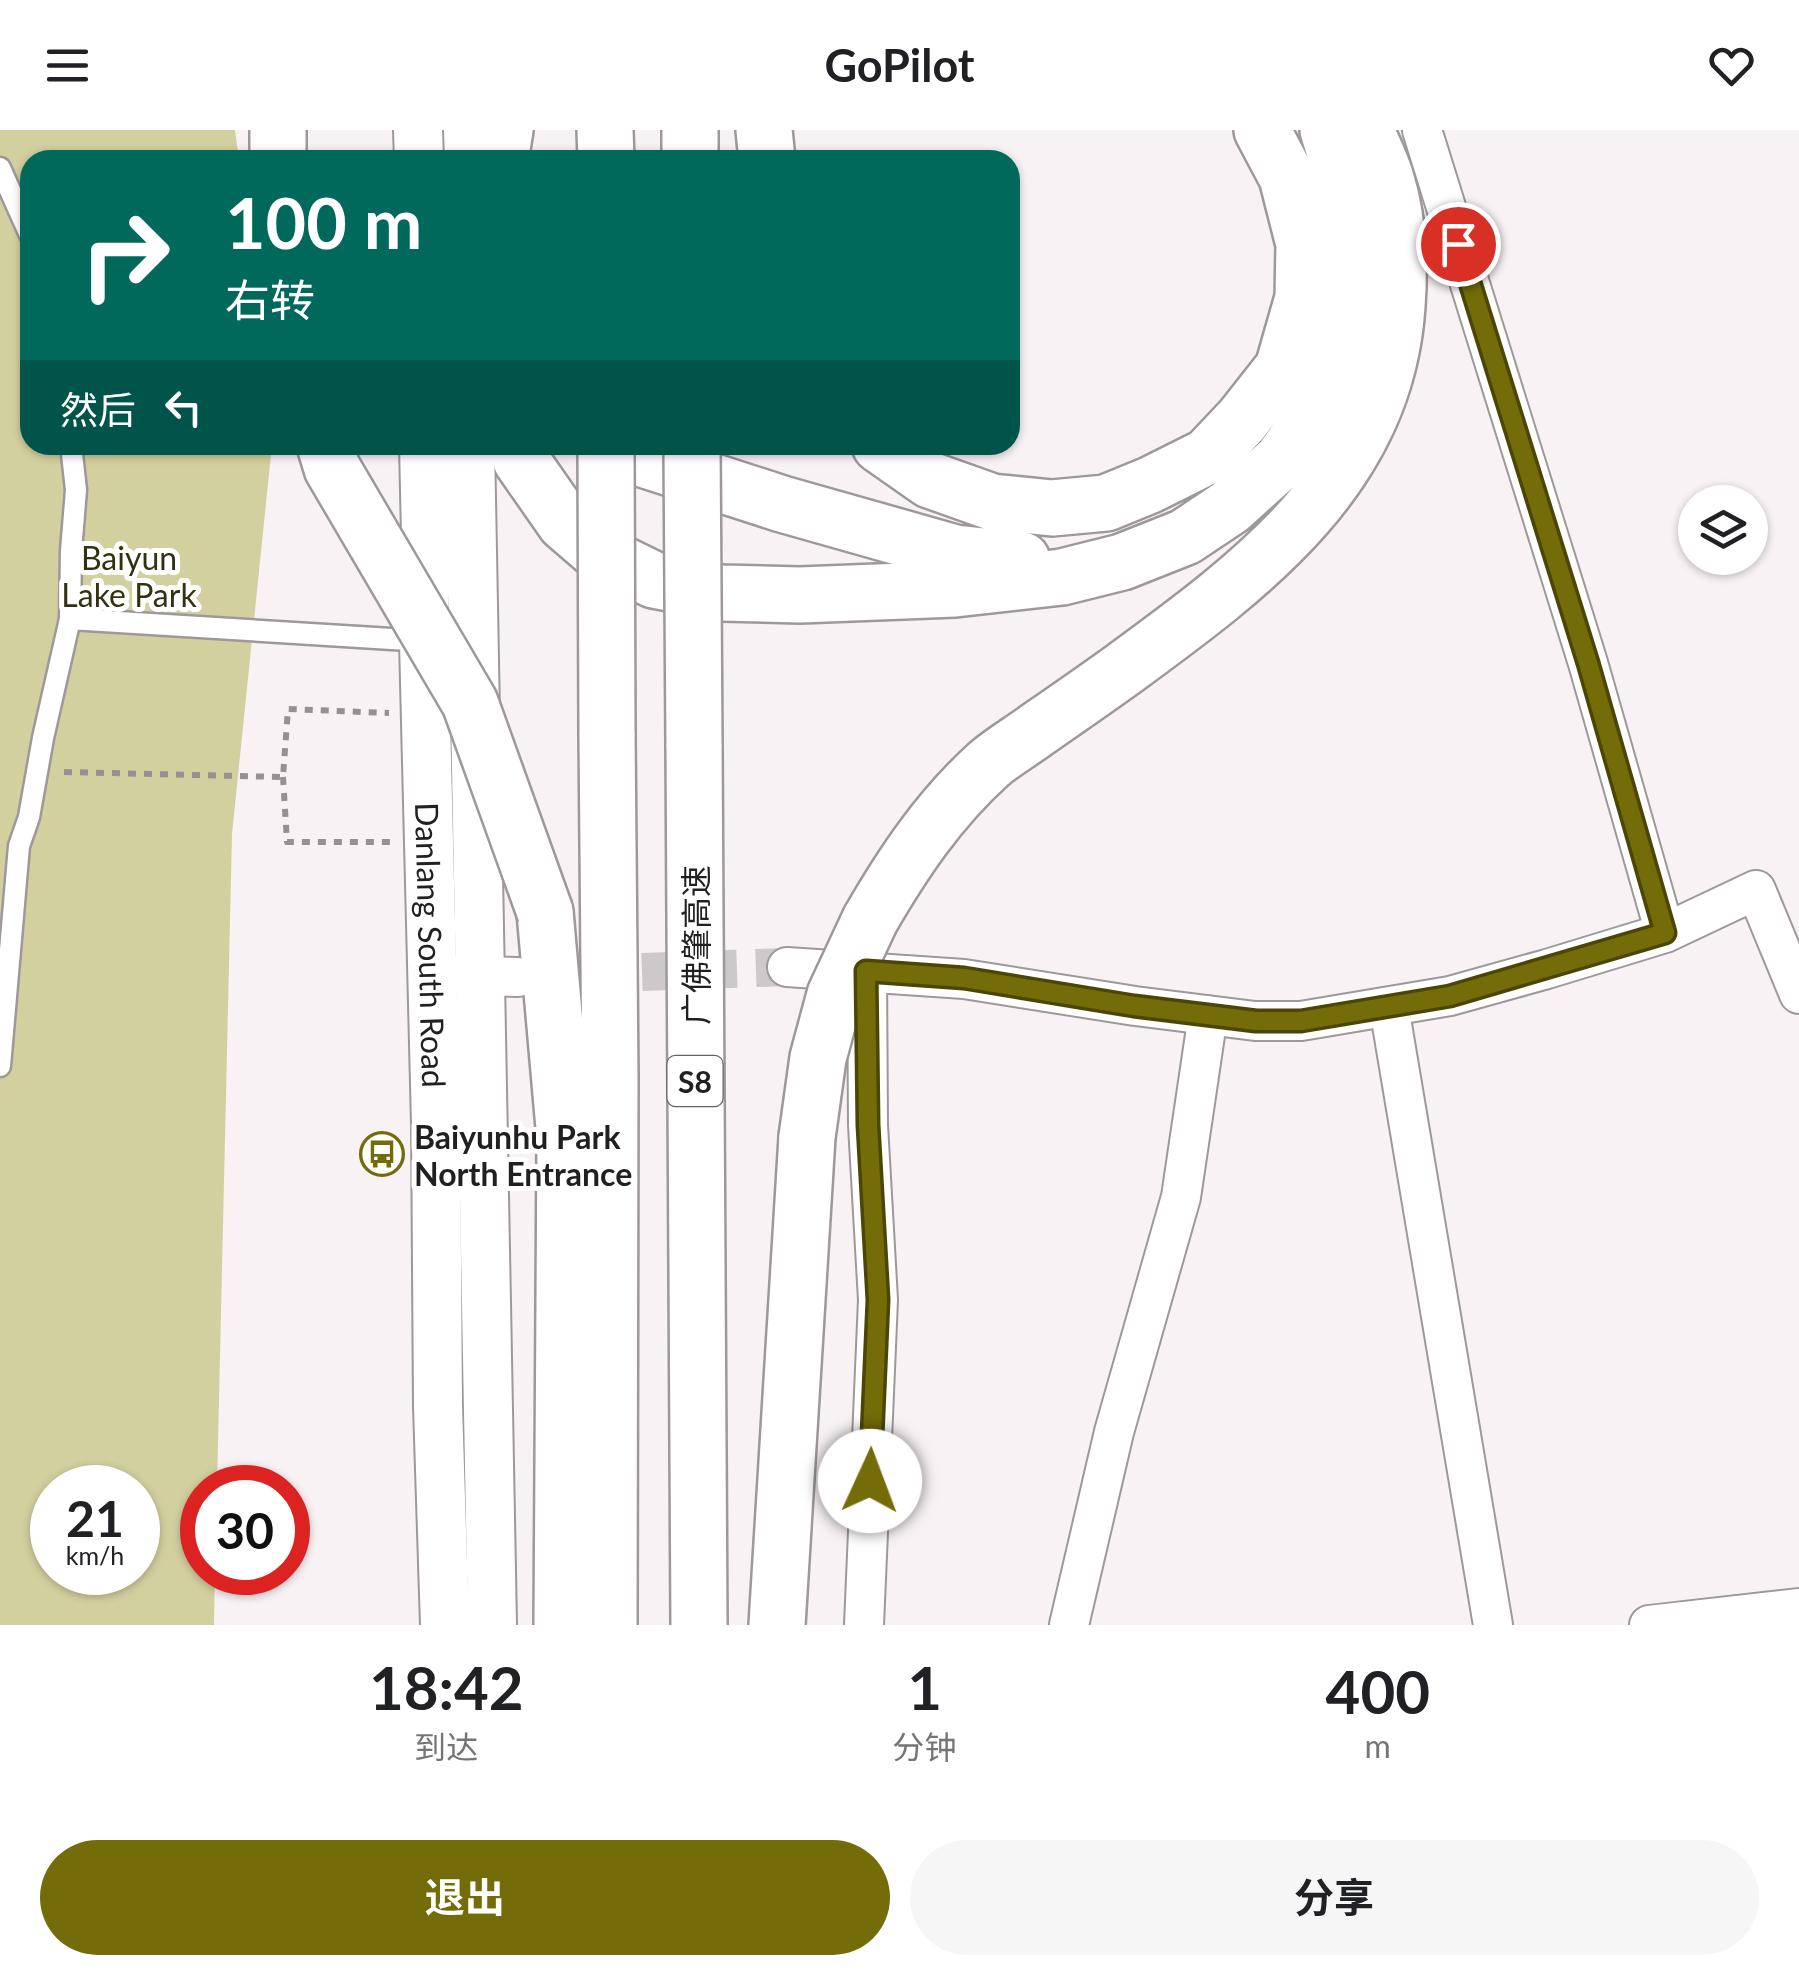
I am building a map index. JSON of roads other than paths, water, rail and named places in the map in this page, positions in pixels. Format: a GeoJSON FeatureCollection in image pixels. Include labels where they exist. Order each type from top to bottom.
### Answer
{"type":"FeatureCollection","features":[{"type":"Feature","properties":{"kind":"highway"},"geometry":{"type":"LineString","coordinates":[[894,455],[930,480],[992,502],[1052,508],[1106,503],[1208,456],[1283,368],[1302,298],[1304,244],[1287,177],[1262,130]]}},
{"type":"Feature","properties":{"kind":"highway"},"geometry":{"type":"LineString","coordinates":[[519,455],[565,522],[601,554],[654,580],[721,593],[800,595],[955,590],[1062,577],[1122,562],[1184,537],[1230,507],[1281,461],[1310,420],[1336,359],[1354,285],[1350,201],[1328,130]]}},
{"type":"Feature","properties":{"kind":"highway"},"geometry":{"type":"LineString","coordinates":[[777,1625],[808,1137],[818,1058],[835,995],[868,946],[912,850],[971,781],[1216,599],[1302,521],[1347,462],[1388,372],[1398,302],[1398,235],[1386,180],[1366,130]]}},
{"type":"Feature","properties":{"kind":"highway"},"geometry":{"type":"LineString","coordinates":[[328,455],[332,468],[470,703],[544,912],[565,1139],[562,1625]]}},
{"type":"Feature","properties":{"kind":"highway"},"geometry":{"type":"LineString","coordinates":[[606,455],[609,1625]]}},
{"type":"Feature","properties":{"kind":"highway"},"geometry":{"type":"LineString","coordinates":[[636,455],[782,504],[954,552],[1017,560],[1070,561],[1149,551]]}},
{"type":"Feature","properties":{"kind":"highway","name":"广佛肇高速"},"geometry":{"type":"LineString","coordinates":[[692,455],[699,1625]]}},
{"type":"Feature","properties":{"kind":"street"},"geometry":{"type":"LineString","coordinates":[[1422,130],[1588,663],[1665,933]]}},
{"type":"Feature","properties":{"kind":"street","name":"Danlang South Road"},"geometry":{"type":"LineString","coordinates":[[424,455],[424,641],[430,841],[477,976],[438,1406],[445,1625]]}},
{"type":"Feature","properties":{"kind":"street","name":"Danlang South Road"},"geometry":{"type":"LineString","coordinates":[[470,455],[492,1625]]}},
{"type":"Feature","properties":{"kind":"street"},"geometry":{"type":"LineString","coordinates":[[787,967],[868,946],[964,978],[1208,1015],[1301,1021],[1450,996],[1665,933],[1756,890],[1799,994]]}},
{"type":"Feature","properties":{"kind":"street"},"geometry":{"type":"LineString","coordinates":[[864,1625],[878,1300],[868,1125],[868,946]]}},
{"type":"Feature","properties":{"kind":"street"},"geometry":{"type":"LineString","coordinates":[[1389,1007],[1493,1625]]}},
{"type":"Feature","properties":{"kind":"street"},"geometry":{"type":"LineString","coordinates":[[1069,1625],[1114,1432],[1181,1198],[1208,1015]]}},
{"type":"Feature","properties":{"kind":"street"},"geometry":{"type":"LineString","coordinates":[[1649,1625],[1799,1608]]}},
{"type":"Feature","properties":{"kind":"lane"},"geometry":{"type":"LineString","coordinates":[[0,168],[20,213]]}},
{"type":"Feature","properties":{"kind":"lane"},"geometry":{"type":"LineString","coordinates":[[0,1066],[19,846],[29,818],[42,738],[70,619],[70,550],[76,490],[72,455]]}},
{"type":"Feature","properties":{"kind":"lane"},"geometry":{"type":"LineString","coordinates":[[70,619],[424,641]]}},
{"type":"Feature","properties":{"kind":"tunnel"},"geometry":{"type":"LineString","coordinates":[[585,974],[787,967]]}},
{"type":"Feature","properties":{"kind":"place","name":"Baiyunhu Park North Entrance"},"geometry":{"type":"Point","coordinates":[382,1154]}},
{"type":"Feature","properties":{"kind":"park label","name":"Baiyun Lake Park"},"geometry":{"type":"Point","coordinates":[129,576]}}]}
